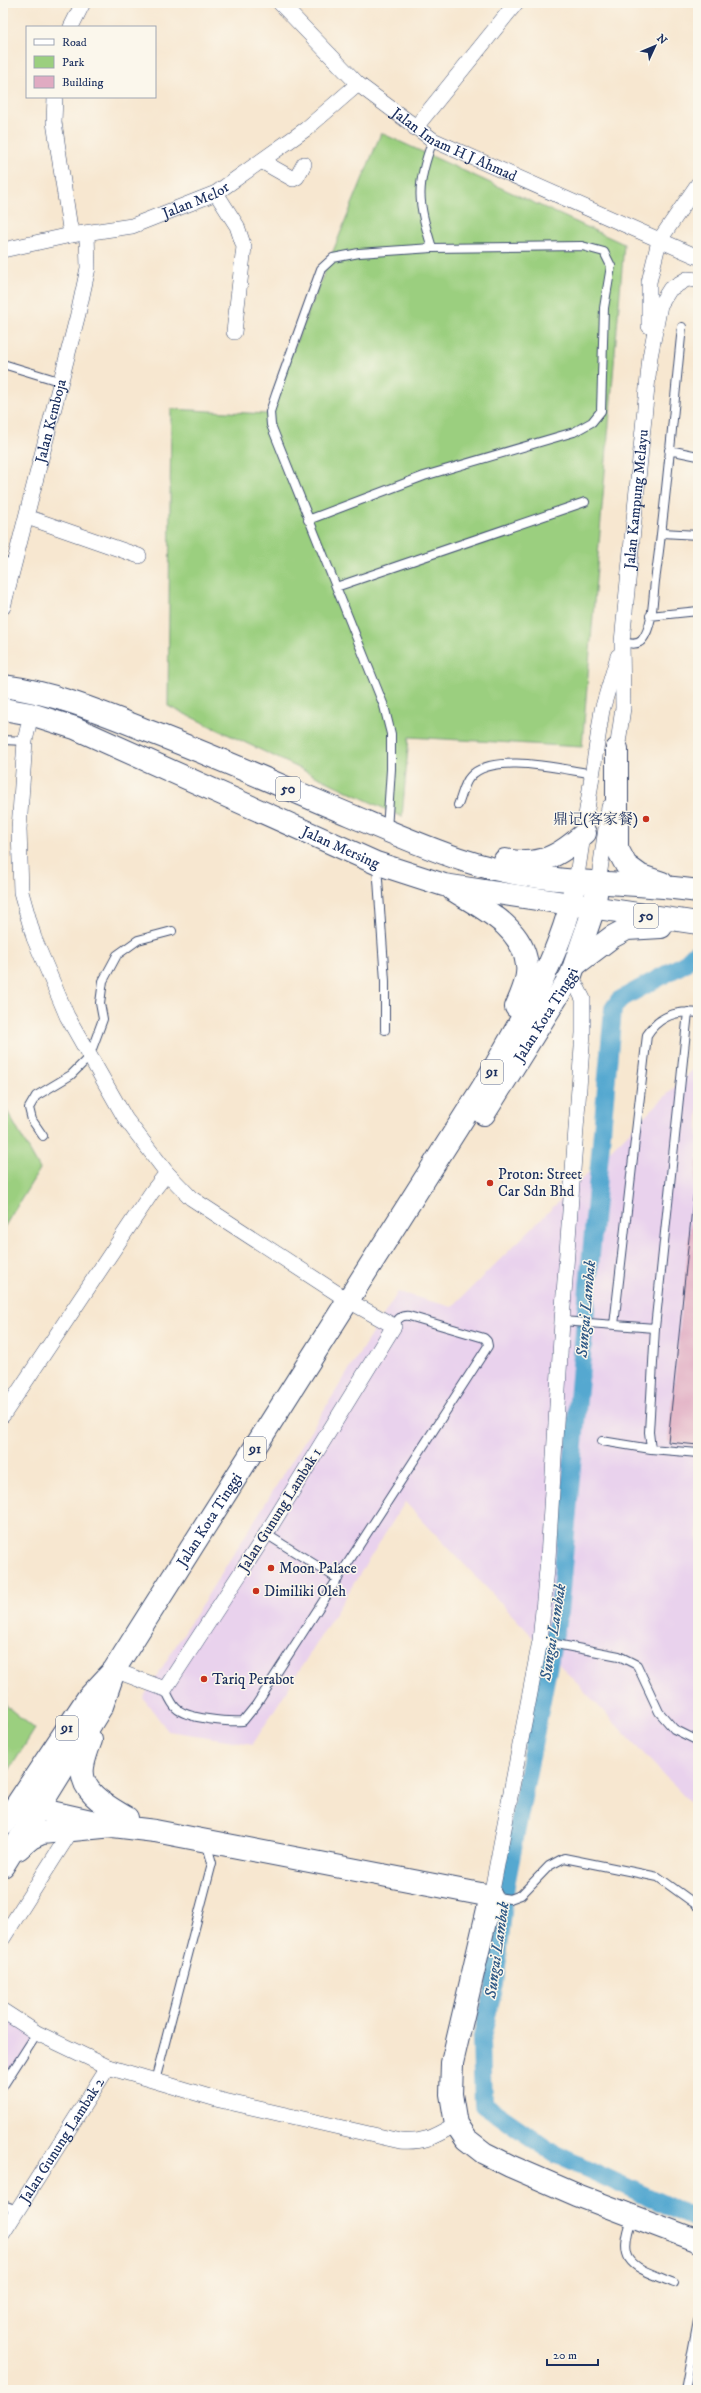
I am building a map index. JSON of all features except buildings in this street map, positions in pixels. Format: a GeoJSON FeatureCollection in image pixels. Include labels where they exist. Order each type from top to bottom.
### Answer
{"type":"FeatureCollection","features":[{"type":"Feature","properties":{"kind":"main road","name":"Jalan Mersing"},"geometry":{"type":"LineString","coordinates":[[3,686],[21,688],[86,707],[181,743],[387,831],[466,861],[504,871],[576,882],[676,888],[698,891]]}},
{"type":"Feature","properties":{"kind":"main road","name":"Jalan Mersing"},"geometry":{"type":"LineString","coordinates":[[3,709],[31,714],[75,728],[376,863],[444,885],[572,906],[695,923]]}},
{"type":"Feature","properties":{"kind":"main road"},"geometry":{"type":"LineString","coordinates":[[617,749],[617,848],[626,864],[641,876],[676,888]]}},
{"type":"Feature","properties":{"kind":"main road"},"geometry":{"type":"LineString","coordinates":[[431,848],[468,851],[516,862],[543,860],[564,852],[585,833]]}},
{"type":"Feature","properties":{"kind":"main road","name":"Jalan Kota Tinggi"},"geometry":{"type":"LineString","coordinates":[[3,1826],[87,1699],[114,1670],[349,1301],[483,1087],[532,1001],[572,906],[576,882]]}},
{"type":"Feature","properties":{"kind":"main road","name":"Jalan Kota Tinggi"},"geometry":{"type":"LineString","coordinates":[[394,1228],[477,1125],[573,970],[594,908],[598,884]]}},
{"type":"Feature","properties":{"kind":"main road"},"geometry":{"type":"LineString","coordinates":[[444,885],[495,917],[505,926],[520,941],[528,966],[520,999],[483,1087]]}},
{"type":"Feature","properties":{"kind":"main road"},"geometry":{"type":"LineString","coordinates":[[573,970],[612,937],[627,929],[695,923]]}},
{"type":"Feature","properties":{"kind":"main road","name":"Jalan Kota Tinggi"},"geometry":{"type":"LineString","coordinates":[[4,1865],[102,1706],[114,1670]]}},
{"type":"Feature","properties":{"kind":"main road"},"geometry":{"type":"LineString","coordinates":[[102,1706],[82,1767],[83,1777],[89,1792],[120,1822]]}},
{"type":"Feature","properties":{"kind":"main road"},"geometry":{"type":"LineString","coordinates":[[21,1797],[155,1831],[217,1852],[500,1898],[452,2063],[451,2094],[456,2124],[466,2139],[484,2153],[577,2195],[698,2241]]}},
{"type":"Feature","properties":{"kind":"main road"},"geometry":{"type":"LineString","coordinates":[[4,1865],[31,1838],[42,1833],[71,1831],[120,1822]]}},
{"type":"Feature","properties":{"kind":"street"},"geometry":{"type":"LineString","coordinates":[[72,26],[83,3]]}},
{"type":"Feature","properties":{"kind":"street","name":"Jalan Imam H J Ahmad"},"geometry":{"type":"LineString","coordinates":[[280,3],[358,84],[433,140],[698,257]]}},
{"type":"Feature","properties":{"kind":"street"},"geometry":{"type":"LineString","coordinates":[[415,128],[516,3]]}},
{"type":"Feature","properties":{"kind":"street","name":"Jalan Melor"},"geometry":{"type":"LineString","coordinates":[[3,250],[72,235],[132,226],[216,193],[263,162],[306,129],[358,84]]}},
{"type":"Feature","properties":{"kind":"street"},"geometry":{"type":"LineString","coordinates":[[55,98],[54,122],[72,235]]}},
{"type":"Feature","properties":{"kind":"street"},"geometry":{"type":"LineString","coordinates":[[263,162],[293,179],[297,178],[304,164]]}},
{"type":"Feature","properties":{"kind":"street"},"geometry":{"type":"LineString","coordinates":[[650,357],[649,282],[659,241],[698,184]]}},
{"type":"Feature","properties":{"kind":"street"},"geometry":{"type":"LineString","coordinates":[[216,193],[238,226],[244,247],[234,332]]}},
{"type":"Feature","properties":{"kind":"street","name":"Jalan Kemboja"},"geometry":{"type":"LineString","coordinates":[[3,607],[9,563],[27,517],[62,382],[88,268],[87,233]]}},
{"type":"Feature","properties":{"kind":"street"},"geometry":{"type":"LineString","coordinates":[[650,357],[660,305],[670,289],[686,279],[698,280]]}},
{"type":"Feature","properties":{"kind":"street","name":"Jalan Kampung Melayu"},"geometry":{"type":"LineString","coordinates":[[598,884],[623,708],[622,642],[650,357]]}},
{"type":"Feature","properties":{"kind":"street"},"geometry":{"type":"LineString","coordinates":[[27,517],[139,556]]}},
{"type":"Feature","properties":{"kind":"street","name":"Jalan Kampung Melayu"},"geometry":{"type":"LineString","coordinates":[[576,882],[594,774],[602,710],[622,642]]}},
{"type":"Feature","properties":{"kind":"street"},"geometry":{"type":"LineString","coordinates":[[31,714],[25,741],[19,829],[21,892],[34,938],[48,974],[89,1057],[125,1118],[167,1173],[191,1198],[212,1214],[349,1301],[394,1326]]}},
{"type":"Feature","properties":{"kind":"street"},"geometry":{"type":"LineString","coordinates":[[500,1898],[540,1641],[569,1321],[583,1032],[583,999],[573,970]]}},
{"type":"Feature","properties":{"kind":"street"},"geometry":{"type":"LineString","coordinates":[[3,1415],[152,1192],[167,1173]]}},
{"type":"Feature","properties":{"kind":"street","name":"Jalan Gunung Lambak 1"},"geometry":{"type":"LineString","coordinates":[[165,1689],[266,1534],[394,1326]]}},
{"type":"Feature","properties":{"kind":"street"},"geometry":{"type":"LineString","coordinates":[[114,1670],[165,1689]]}},
{"type":"Feature","properties":{"kind":"street"},"geometry":{"type":"LineString","coordinates":[[3,1938],[71,1831]]}},
{"type":"Feature","properties":{"kind":"street"},"geometry":{"type":"LineString","coordinates":[[3,2011],[37,2033],[108,2068],[220,2100],[400,2141],[417,2142],[431,2138],[456,2124]]}},
{"type":"Feature","properties":{"kind":"street","name":"Jalan Gunung Lambak 2"},"geometry":{"type":"LineString","coordinates":[[3,2233],[108,2068]]}},
{"type":"Feature","properties":{"kind":"lane"},"geometry":{"type":"LineString","coordinates":[[432,248],[422,213],[419,192],[422,169],[433,140]]}},
{"type":"Feature","properties":{"kind":"lane"},"geometry":{"type":"LineString","coordinates":[[308,520],[424,476],[574,432],[592,422],[601,412],[604,308],[610,266],[604,252],[582,246],[432,248],[359,253],[333,258],[321,269],[270,412],[271,425],[308,520],[384,706],[391,734],[391,769],[387,831]]}},
{"type":"Feature","properties":{"kind":"lane"},"geometry":{"type":"LineString","coordinates":[[622,642],[636,644],[641,642],[646,634],[650,616],[662,533],[682,327]]}},
{"type":"Feature","properties":{"kind":"lane"},"geometry":{"type":"LineString","coordinates":[[3,364],[62,382]]}},
{"type":"Feature","properties":{"kind":"lane"},"geometry":{"type":"LineString","coordinates":[[669,450],[698,456]]}},
{"type":"Feature","properties":{"kind":"lane"},"geometry":{"type":"LineString","coordinates":[[336,587],[585,502]]}},
{"type":"Feature","properties":{"kind":"lane"},"geometry":{"type":"LineString","coordinates":[[662,533],[698,535]]}},
{"type":"Feature","properties":{"kind":"lane"},"geometry":{"type":"LineString","coordinates":[[650,616],[698,611]]}},
{"type":"Feature","properties":{"kind":"lane"},"geometry":{"type":"LineString","coordinates":[[3,740],[25,741]]}},
{"type":"Feature","properties":{"kind":"lane"},"geometry":{"type":"LineString","coordinates":[[458,805],[470,777],[481,768],[495,764],[513,763],[594,774]]}},
{"type":"Feature","properties":{"kind":"lane"},"geometry":{"type":"LineString","coordinates":[[376,863],[385,981],[385,1030]]}},
{"type":"Feature","properties":{"kind":"lane"},"geometry":{"type":"LineString","coordinates":[[43,1136],[32,1120],[29,1108],[36,1096],[71,1075],[89,1057],[103,1019],[100,1003],[103,981],[117,955],[138,940],[172,931]]}},
{"type":"Feature","properties":{"kind":"lane"},"geometry":{"type":"LineString","coordinates":[[651,1449],[649,1432],[655,1328],[688,1012]]}},
{"type":"Feature","properties":{"kind":"lane"},"geometry":{"type":"LineString","coordinates":[[614,1325],[647,1036],[654,1024],[674,1013],[698,1013]]}},
{"type":"Feature","properties":{"kind":"lane"},"geometry":{"type":"LineString","coordinates":[[165,1689],[176,1708],[186,1714],[227,1722],[243,1721],[256,1706],[488,1346],[487,1341],[484,1338],[409,1316],[403,1316],[397,1320],[394,1326]]}},
{"type":"Feature","properties":{"kind":"lane"},"geometry":{"type":"LineString","coordinates":[[569,1321],[655,1328]]}},
{"type":"Feature","properties":{"kind":"lane"},"geometry":{"type":"LineString","coordinates":[[602,1441],[651,1449],[698,1453]]}},
{"type":"Feature","properties":{"kind":"lane"},"geometry":{"type":"LineString","coordinates":[[266,1534],[338,1579]]}},
{"type":"Feature","properties":{"kind":"lane"},"geometry":{"type":"LineString","coordinates":[[540,1641],[619,1656],[637,1665],[659,1712],[674,1729],[698,1741]]}},
{"type":"Feature","properties":{"kind":"lane"},"geometry":{"type":"LineString","coordinates":[[155,2081],[217,1852]]}},
{"type":"Feature","properties":{"kind":"lane"},"geometry":{"type":"LineString","coordinates":[[500,1898],[521,1894],[549,1866],[564,1858],[658,1877],[698,1906]]}},
{"type":"Feature","properties":{"kind":"lane"},"geometry":{"type":"LineString","coordinates":[[3,2086],[37,2033]]}},
{"type":"Feature","properties":{"kind":"lane"},"geometry":{"type":"LineString","coordinates":[[3,2206],[18,2210]]}},
{"type":"Feature","properties":{"kind":"lane"},"geometry":{"type":"LineString","coordinates":[[633,2216],[626,2235],[625,2253],[630,2262],[674,2283]]}},
{"type":"Feature","properties":{"kind":"lane"},"geometry":{"type":"LineString","coordinates":[[686,2390],[698,2321]]}},
{"type":"Feature","properties":{"kind":"shaded area"},"geometry":{"type":"Polygon","coordinates":[[[698,1064],[698,1811],[405,1502],[253,1744],[168,1731],[143,1698],[398,1292],[452,1307],[698,1064]]]}},
{"type":"Feature","properties":{"kind":"shaded area"},"geometry":{"type":"Polygon","coordinates":[[[3,2004],[44,2030],[3,2094],[3,2004]]]}},
{"type":"Feature","properties":{"kind":"green space"},"geometry":{"type":"Polygon","coordinates":[[[381,133],[624,244],[582,747],[409,737],[402,817],[168,706],[171,409],[267,414],[381,133]]]}},
{"type":"Feature","properties":{"kind":"green space"},"geometry":{"type":"Polygon","coordinates":[[[3,1104],[40,1169],[3,1229],[3,1104]]]}},
{"type":"Feature","properties":{"kind":"green space"},"geometry":{"type":"Polygon","coordinates":[[[3,1682],[7,1689],[5,1705],[35,1729],[3,1780],[3,1682]]]}},
{"type":"Feature","properties":{"kind":"waterway","name":"Sungai Lambak"},"geometry":{"type":"LineString","coordinates":[[694,954],[684,964],[619,1000],[613,1009],[559,1612],[506,1885],[495,1984],[481,2041],[483,2104],[555,2154],[698,2220]]}},
{"type":"Feature","properties":{"kind":"place","name":"鼎记(客家餐)"},"geometry":{"type":"Point","coordinates":[646,819]}},
{"type":"Feature","properties":{"kind":"place","name":"Proton: Street Car Sdn Bhd"},"geometry":{"type":"Point","coordinates":[490,1183]}},
{"type":"Feature","properties":{"kind":"place","name":"Moon Palace"},"geometry":{"type":"Point","coordinates":[271,1568]}},
{"type":"Feature","properties":{"kind":"place","name":"Dimiliki Oleh"},"geometry":{"type":"Point","coordinates":[256,1591]}},
{"type":"Feature","properties":{"kind":"place","name":"Tariq Perabot"},"geometry":{"type":"Point","coordinates":[204,1679]}}]}
